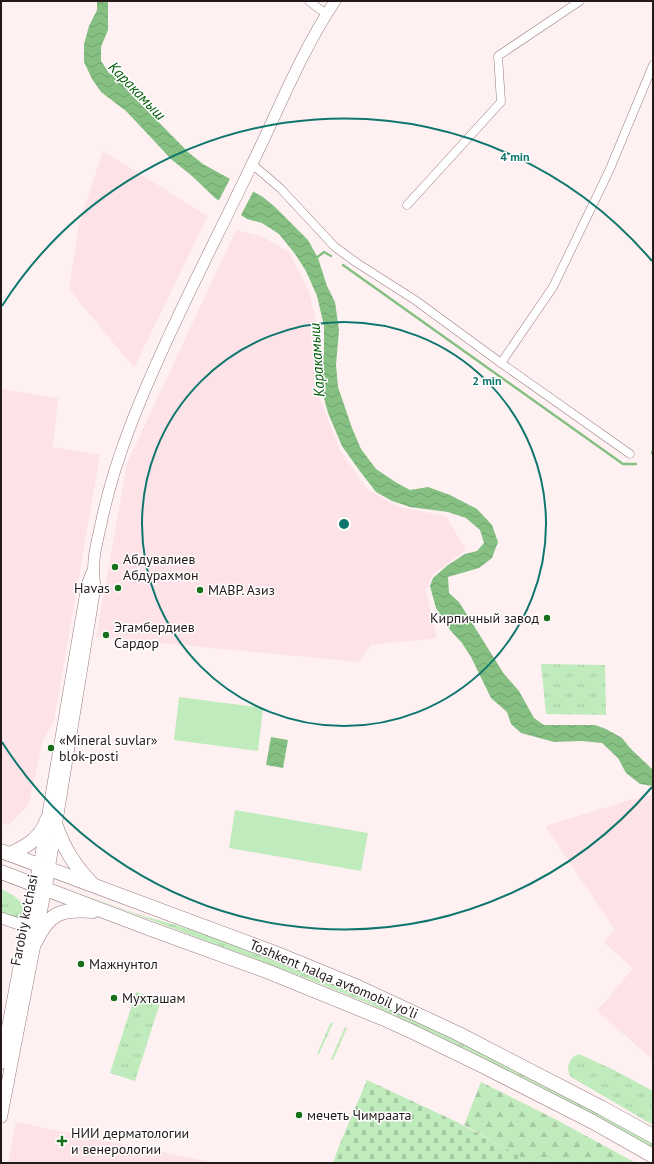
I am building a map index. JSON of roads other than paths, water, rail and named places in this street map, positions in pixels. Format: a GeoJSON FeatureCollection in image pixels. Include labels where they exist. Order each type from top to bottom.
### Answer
{"type":"FeatureCollection","features":[{"type":"Feature","properties":{"kind":"highway"},"geometry":{"type":"LineString","coordinates":[[5,853],[24,847],[35,840],[42,831],[52,823],[70,858],[81,873],[95,887]]}},
{"type":"Feature","properties":{"kind":"highway","name":"Toshkent halqa avtomobil yo'li"},"geometry":{"type":"LineString","coordinates":[[5,853],[275,953],[392,1002],[486,1048],[653,1136]]}},
{"type":"Feature","properties":{"kind":"highway","name":"Toshkent halqa avtomobil yo'li"},"geometry":{"type":"LineString","coordinates":[[1,872],[299,984],[415,1033],[593,1122],[653,1156]]}},
{"type":"Feature","properties":{"kind":"highway"},"geometry":{"type":"LineString","coordinates":[[36,941],[48,920],[57,914],[75,910],[102,911]]}},
{"type":"Feature","properties":{"kind":"main road"},"geometry":{"type":"LineString","coordinates":[[44,868],[95,587],[92,572],[94,558],[104,509],[119,455],[148,381],[187,296],[292,79],[326,14],[335,1]]}},
{"type":"Feature","properties":{"kind":"main road","name":"Farobiy ko'chasi"},"geometry":{"type":"LineString","coordinates":[[1,1063],[28,927],[44,868]]}},
{"type":"Feature","properties":{"kind":"main road","name":"Farobiy ko'chasi"},"geometry":{"type":"LineString","coordinates":[[1,1117],[36,941],[40,887]]}},
{"type":"Feature","properties":{"kind":"main road"},"geometry":{"type":"LineString","coordinates":[[1,918],[28,927]]}},
{"type":"Feature","properties":{"kind":"street"},"geometry":{"type":"LineString","coordinates":[[309,1],[326,14]]}},
{"type":"Feature","properties":{"kind":"street"},"geometry":{"type":"LineString","coordinates":[[407,205],[501,102],[498,56],[580,1]]}},
{"type":"Feature","properties":{"kind":"street"},"geometry":{"type":"LineString","coordinates":[[502,363],[553,287],[609,171],[653,65]]}},
{"type":"Feature","properties":{"kind":"street"},"geometry":{"type":"LineString","coordinates":[[252,164],[280,188],[335,247],[357,263],[416,300],[630,454]]}},
{"type":"Feature","properties":{"kind":"water"},"geometry":{"type":"Polygon","coordinates":[[[97,1],[108,1],[108,30],[101,47],[101,61],[109,73],[120,80],[131,94],[188,152],[203,164],[263,197],[308,240],[318,258],[327,286],[335,302],[339,330],[336,365],[338,387],[361,449],[376,469],[410,490],[428,487],[450,495],[477,509],[492,525],[498,542],[492,558],[479,568],[448,577],[449,593],[459,602],[504,674],[519,691],[534,718],[544,725],[595,725],[622,738],[630,748],[653,770],[653,786],[640,784],[626,773],[618,758],[602,743],[582,741],[554,742],[521,733],[511,724],[507,712],[491,698],[471,657],[462,643],[450,630],[436,608],[430,586],[433,578],[448,565],[465,554],[477,551],[484,543],[480,530],[466,518],[448,512],[410,507],[392,501],[376,492],[359,470],[342,446],[328,413],[318,376],[324,354],[324,326],[317,296],[306,271],[279,234],[262,223],[247,219],[215,198],[192,176],[172,160],[126,111],[101,92],[92,79],[84,62],[84,44],[89,26],[97,10],[97,1]]]}},
{"type":"Feature","properties":{"kind":"water"},"geometry":{"type":"Polygon","coordinates":[[[271,737],[288,740],[283,768],[266,765],[271,737]]]}},
{"type":"Feature","properties":{"kind":"waterway"},"geometry":{"type":"LineString","coordinates":[[315,259],[324,252],[331,256]]}},
{"type":"Feature","properties":{"kind":"waterway"},"geometry":{"type":"LineString","coordinates":[[343,265],[623,464],[636,464]]}},
{"type":"Feature","properties":{"kind":"place","name":"Абдувалиев Абдурахмон"},"geometry":{"type":"Point","coordinates":[115,567]}},
{"type":"Feature","properties":{"kind":"place","name":"Havas"},"geometry":{"type":"Point","coordinates":[118,588]}},
{"type":"Feature","properties":{"kind":"place","name":"МАВР. Азиз"},"geometry":{"type":"Point","coordinates":[200,590]}},
{"type":"Feature","properties":{"kind":"place","name":"Кирпичный завод"},"geometry":{"type":"Point","coordinates":[547,618]}},
{"type":"Feature","properties":{"kind":"place","name":"Эгамбердиев Сардор"},"geometry":{"type":"Point","coordinates":[106,635]}},
{"type":"Feature","properties":{"kind":"place","name":"«Mineral suvlar» blok-posti"},"geometry":{"type":"Point","coordinates":[51,748]}},
{"type":"Feature","properties":{"kind":"place","name":"Мажнунтол"},"geometry":{"type":"Point","coordinates":[81,964]}},
{"type":"Feature","properties":{"kind":"place","name":"Мухташам"},"geometry":{"type":"Point","coordinates":[114,998]}},
{"type":"Feature","properties":{"kind":"place","name":"мечеть Чимраата"},"geometry":{"type":"Point","coordinates":[299,1115]}},
{"type":"Feature","properties":{"kind":"place","name":"НИИ дерматологии и венерологии"},"geometry":{"type":"Point","coordinates":[62,1141]}},
{"type":"Feature","properties":{"kind":"water label","name":"Каракамыш"},"geometry":{"type":"Point","coordinates":[137,91]}},
{"type":"Feature","properties":{"kind":"water label","name":"Каракамыш"},"geometry":{"type":"Point","coordinates":[317,360]}}]}
